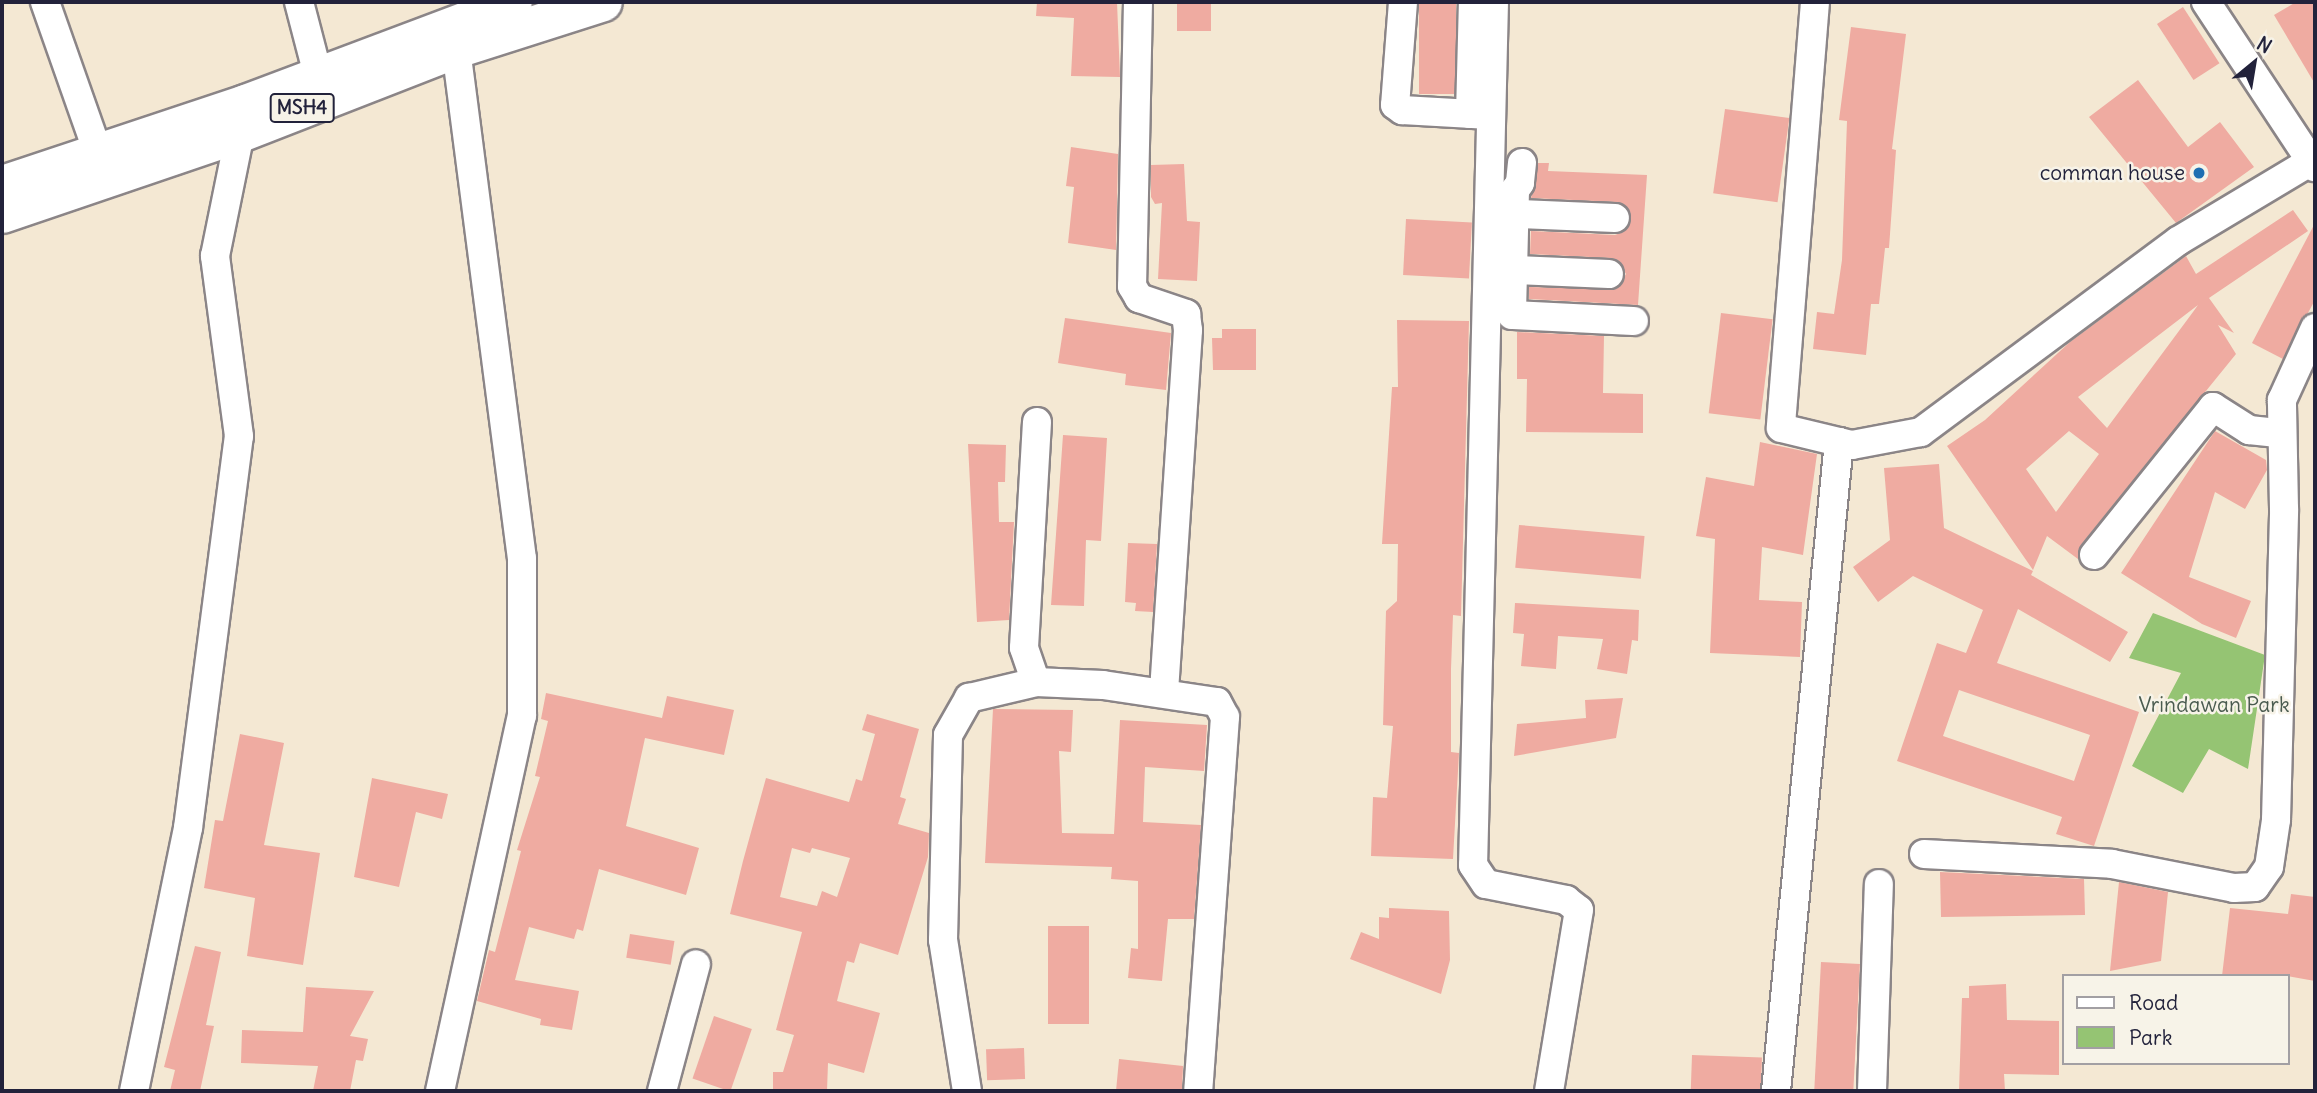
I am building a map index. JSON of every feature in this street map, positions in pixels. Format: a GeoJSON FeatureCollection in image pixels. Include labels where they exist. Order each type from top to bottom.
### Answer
{"type":"FeatureCollection","features":[{"type":"Feature","properties":{"kind":"main road","name":"MSH4"},"geometry":{"type":"LineString","coordinates":[[2,214],[250,120],[513,2]]}},
{"type":"Feature","properties":{"kind":"main road","name":"MSH4"},"geometry":{"type":"LineString","coordinates":[[321,86],[456,49],[603,2]]}},
{"type":"Feature","properties":{"kind":"main road","name":"MSH4"},"geometry":{"type":"LineString","coordinates":[[2,184],[97,150],[250,120]]}},
{"type":"Feature","properties":{"kind":"street"},"geometry":{"type":"LineString","coordinates":[[45,2],[97,150]]}},
{"type":"Feature","properties":{"kind":"street"},"geometry":{"type":"LineString","coordinates":[[299,2],[321,86]]}},
{"type":"Feature","properties":{"kind":"street"},"geometry":{"type":"LineString","coordinates":[[1138,2],[1132,286],[1139,298],[1186,314],[1188,330],[1164,693]]}},
{"type":"Feature","properties":{"kind":"street"},"geometry":{"type":"LineString","coordinates":[[1403,2],[1395,105],[1402,110],[1480,115]]}},
{"type":"Feature","properties":{"kind":"street"},"geometry":{"type":"LineString","coordinates":[[1472,2],[1482,41]]}},
{"type":"Feature","properties":{"kind":"street"},"geometry":{"type":"LineString","coordinates":[[1494,2],[1482,41],[1480,115],[1502,214],[1501,269],[1473,865],[1486,884],[1566,900],[1579,910],[1549,1091]]}},
{"type":"Feature","properties":{"kind":"street"},"geometry":{"type":"LineString","coordinates":[[1815,2],[1781,428],[1852,445],[1920,432],[2178,241],[2314,162],[2206,2]]}},
{"type":"Feature","properties":{"kind":"street"},"geometry":{"type":"LineString","coordinates":[[440,1091],[522,716],[522,559],[456,49]]}},
{"type":"Feature","properties":{"kind":"street"},"geometry":{"type":"LineString","coordinates":[[134,1091],[188,828],[239,436],[215,256],[250,120]]}},
{"type":"Feature","properties":{"kind":"street"},"geometry":{"type":"LineString","coordinates":[[1502,214],[1522,163]]}},
{"type":"Feature","properties":{"kind":"street"},"geometry":{"type":"LineString","coordinates":[[1502,214],[1615,218]]}},
{"type":"Feature","properties":{"kind":"street"},"geometry":{"type":"LineString","coordinates":[[1501,269],[1609,274]]}},
{"type":"Feature","properties":{"kind":"street"},"geometry":{"type":"LineString","coordinates":[[1501,269],[1512,315],[1517,318],[1634,321]]}},
{"type":"Feature","properties":{"kind":"street"},"geometry":{"type":"LineString","coordinates":[[1924,854],[2112,864],[2234,888],[2255,887],[2269,867],[2276,820],[2284,509],[2281,400],[2315,328]]}},
{"type":"Feature","properties":{"kind":"street"},"geometry":{"type":"LineString","coordinates":[[2094,555],[2213,407],[2249,429],[2280,433]]}},
{"type":"Feature","properties":{"kind":"street"},"geometry":{"type":"LineString","coordinates":[[1036,682],[1024,648],[1037,422]]}},
{"type":"Feature","properties":{"kind":"street"},"geometry":{"type":"LineString","coordinates":[[1776,1091],[1839,442]]}},
{"type":"Feature","properties":{"kind":"street"},"geometry":{"type":"LineString","coordinates":[[967,1091],[943,940],[948,735],[969,698],[1036,682],[1164,693],[1217,702],[1225,718],[1198,1091]]}},
{"type":"Feature","properties":{"kind":"street"},"geometry":{"type":"LineString","coordinates":[[1872,1091],[1879,884]]}},
{"type":"Feature","properties":{"kind":"street"},"geometry":{"type":"LineString","coordinates":[[662,1091],[696,964]]}},
{"type":"Feature","properties":{"kind":"green space","name":"Vrindawan Park"},"geometry":{"type":"Polygon","coordinates":[[[2153,613],[2265,655],[2248,769],[2209,749],[2183,793],[2132,766],[2181,673],[2129,658],[2153,613]]]}},
{"type":"Feature","properties":{"kind":"building"},"geometry":{"type":"Polygon","coordinates":[[[1037,2],[1117,2],[1120,77],[1071,76],[1074,18],[1036,16],[1037,2]]]}},
{"type":"Feature","properties":{"kind":"building"},"geometry":{"type":"Polygon","coordinates":[[[1177,2],[1211,2],[1211,31],[1177,31],[1177,2]]]}},
{"type":"Feature","properties":{"kind":"building"},"geometry":{"type":"Polygon","coordinates":[[[1419,2],[1456,2],[1456,94],[1419,94],[1419,2]]]}},
{"type":"Feature","properties":{"kind":"building"},"geometry":{"type":"Polygon","coordinates":[[[2296,2],[2315,2],[2315,84],[2274,15],[2296,2]]]}},
{"type":"Feature","properties":{"kind":"building"},"geometry":{"type":"Polygon","coordinates":[[[2183,7],[2219,63],[2193,80],[2157,24],[2183,7]]]}},
{"type":"Feature","properties":{"kind":"building"},"geometry":{"type":"Polygon","coordinates":[[[1851,27],[1906,34],[1892,149],[1896,150],[1889,248],[1885,248],[1879,304],[1871,304],[1866,355],[1813,349],[1817,312],[1834,314],[1842,260],[1847,121],[1839,120],[1851,27]]]}},
{"type":"Feature","properties":{"kind":"building"},"geometry":{"type":"Polygon","coordinates":[[[2138,80],[2188,147],[2220,122],[2254,167],[2176,223],[2089,117],[2138,80]]]}},
{"type":"Feature","properties":{"kind":"building"},"geometry":{"type":"Polygon","coordinates":[[[1725,109],[1789,118],[1778,202],[1713,193],[1725,109]]]}},
{"type":"Feature","properties":{"kind":"building"},"geometry":{"type":"Polygon","coordinates":[[[1071,147],[1118,154],[1116,250],[1068,243],[1074,187],[1066,186],[1071,147]]]}},
{"type":"Feature","properties":{"kind":"building"},"geometry":{"type":"Polygon","coordinates":[[[1538,163],[1549,163],[1548,171],[1647,175],[1638,305],[1529,299],[1529,287],[1616,289],[1626,274],[1618,260],[1610,258],[1530,254],[1531,231],[1615,235],[1623,232],[1631,219],[1629,210],[1616,202],[1531,198],[1538,163]]]}},
{"type":"Feature","properties":{"kind":"building"},"geometry":{"type":"Polygon","coordinates":[[[1184,164],[1187,221],[1200,222],[1197,281],[1158,279],[1162,203],[1155,204],[1151,197],[1151,165],[1184,164]]]}},
{"type":"Feature","properties":{"kind":"building"},"geometry":{"type":"Polygon","coordinates":[[[2293,210],[2308,231],[2209,298],[2234,333],[2218,325],[2236,354],[2081,545],[2078,559],[2047,536],[2033,570],[1947,446],[1985,420],[2070,342],[2186,256],[2196,274],[2293,210]],[[2198,305],[2078,397],[2107,428],[2193,312],[2198,305]],[[2069,431],[2026,469],[2056,512],[2099,454],[2069,431]]]}},
{"type":"Feature","properties":{"kind":"building"},"geometry":{"type":"Polygon","coordinates":[[[1406,219],[1472,222],[1469,278],[1403,275],[1406,219]]]}},
{"type":"Feature","properties":{"kind":"building"},"geometry":{"type":"Polygon","coordinates":[[[2315,223],[2315,300],[2283,359],[2252,343],[2315,223]]]}},
{"type":"Feature","properties":{"kind":"building"},"geometry":{"type":"Polygon","coordinates":[[[1721,313],[1773,319],[1760,420],[1709,413],[1721,313]]]}},
{"type":"Feature","properties":{"kind":"building"},"geometry":{"type":"Polygon","coordinates":[[[1065,318],[1171,333],[1166,390],[1125,385],[1126,374],[1058,363],[1065,318]]]}},
{"type":"Feature","properties":{"kind":"building"},"geometry":{"type":"Polygon","coordinates":[[[1397,320],[1469,321],[1461,616],[1453,615],[1451,669],[1451,752],[1459,753],[1453,859],[1371,856],[1373,797],[1387,798],[1393,726],[1383,725],[1386,611],[1397,601],[1398,544],[1382,544],[1392,387],[1398,387],[1397,320]]]}},
{"type":"Feature","properties":{"kind":"building"},"geometry":{"type":"Polygon","coordinates":[[[1222,329],[1256,329],[1256,370],[1213,370],[1212,338],[1222,338],[1222,329]]]}},
{"type":"Feature","properties":{"kind":"building"},"geometry":{"type":"Polygon","coordinates":[[[1517,332],[1604,336],[1603,393],[1643,394],[1643,433],[1526,432],[1527,379],[1517,379],[1517,332]]]}},
{"type":"Feature","properties":{"kind":"building"},"geometry":{"type":"Polygon","coordinates":[[[2215,431],[2266,460],[2267,470],[2245,509],[2215,492],[2189,577],[2251,601],[2236,638],[2202,624],[2121,573],[2215,431]]]}},
{"type":"Feature","properties":{"kind":"building"},"geometry":{"type":"Polygon","coordinates":[[[1063,435],[1107,438],[1101,541],[1086,540],[1084,606],[1051,605],[1063,435]]]}},
{"type":"Feature","properties":{"kind":"building"},"geometry":{"type":"Polygon","coordinates":[[[1760,442],[1817,454],[1803,555],[1762,547],[1759,600],[1802,602],[1800,657],[1710,653],[1715,539],[1696,536],[1706,477],[1754,486],[1760,442]]]}},
{"type":"Feature","properties":{"kind":"building"},"geometry":{"type":"Polygon","coordinates":[[[968,444],[1006,445],[1005,482],[998,482],[999,522],[1014,522],[1009,620],[977,622],[968,444]]]}},
{"type":"Feature","properties":{"kind":"building"},"geometry":{"type":"Polygon","coordinates":[[[1939,464],[1944,528],[2033,571],[2031,575],[2128,632],[2110,662],[2018,609],[1997,663],[2139,712],[2094,846],[2056,834],[2062,817],[1897,761],[1937,643],[1966,653],[1983,610],[1913,576],[1878,602],[1853,567],[1890,540],[1884,468],[1939,464]],[[1959,690],[1943,736],[2074,781],[2090,735],[1959,690]]]}},
{"type":"Feature","properties":{"kind":"building"},"geometry":{"type":"Polygon","coordinates":[[[1519,525],[1645,536],[1641,579],[1515,568],[1519,525]]]}},
{"type":"Feature","properties":{"kind":"building"},"geometry":{"type":"Polygon","coordinates":[[[1128,543],[1157,544],[1153,612],[1135,611],[1136,603],[1125,602],[1128,543]]]}},
{"type":"Feature","properties":{"kind":"building"},"geometry":{"type":"Polygon","coordinates":[[[1515,603],[1639,610],[1638,641],[1632,640],[1627,674],[1597,669],[1603,639],[1558,636],[1556,669],[1521,666],[1524,634],[1513,633],[1515,603]]]}},
{"type":"Feature","properties":{"kind":"building"},"geometry":{"type":"Polygon","coordinates":[[[546,693],[662,718],[667,696],[734,710],[724,755],[645,738],[626,826],[699,848],[686,895],[599,869],[583,931],[577,929],[574,939],[529,927],[515,980],[579,991],[572,1030],[540,1025],[541,1019],[477,1001],[489,950],[495,952],[521,851],[517,850],[540,777],[535,776],[548,721],[541,719],[546,693]]]}},
{"type":"Feature","properties":{"kind":"building"},"geometry":{"type":"Polygon","coordinates":[[[1623,698],[1616,738],[1514,756],[1517,724],[1586,718],[1585,700],[1623,698]]]}},
{"type":"Feature","properties":{"kind":"building"},"geometry":{"type":"Polygon","coordinates":[[[993,709],[1073,710],[1071,752],[1059,751],[1062,833],[1114,834],[1120,720],[1207,725],[1204,771],[1145,767],[1143,822],[1201,825],[1194,919],[1168,919],[1162,981],[1128,978],[1131,948],[1138,949],[1138,881],[1111,879],[1112,867],[985,863],[993,709]]]}},
{"type":"Feature","properties":{"kind":"building"},"geometry":{"type":"Polygon","coordinates":[[[867,714],[919,729],[900,797],[906,799],[898,824],[929,833],[928,857],[898,955],[860,943],[854,963],[847,961],[837,1001],[880,1013],[864,1073],[828,1063],[827,1091],[773,1091],[773,1072],[783,1072],[794,1035],[776,1030],[802,932],[730,914],[743,861],[766,778],[849,802],[856,779],[862,781],[875,734],[862,730],[867,714]],[[792,848],[780,897],[817,906],[822,891],[837,897],[850,858],[812,848],[810,853],[792,848]]]}},
{"type":"Feature","properties":{"kind":"building"},"geometry":{"type":"Polygon","coordinates":[[[240,734],[284,743],[264,845],[320,853],[303,965],[247,956],[255,898],[204,888],[215,820],[223,821],[240,734]]]}},
{"type":"Feature","properties":{"kind":"building"},"geometry":{"type":"Polygon","coordinates":[[[372,778],[448,794],[442,819],[416,812],[399,887],[354,877],[372,778]]]}},
{"type":"Feature","properties":{"kind":"building"},"geometry":{"type":"Polygon","coordinates":[[[1940,872],[2084,879],[2085,915],[1941,917],[1940,872]]]}},
{"type":"Feature","properties":{"kind":"building"},"geometry":{"type":"Polygon","coordinates":[[[2119,882],[2168,892],[2161,961],[2110,971],[2119,882]]]}},
{"type":"Feature","properties":{"kind":"building"},"geometry":{"type":"Polygon","coordinates":[[[2291,894],[2315,897],[2315,981],[2289,976],[2289,974],[2222,974],[2230,908],[2288,914],[2291,894]]]}},
{"type":"Feature","properties":{"kind":"building"},"geometry":{"type":"Polygon","coordinates":[[[1389,908],[1449,911],[1450,960],[1441,994],[1350,959],[1361,932],[1379,939],[1379,917],[1389,918],[1389,908]]]}},
{"type":"Feature","properties":{"kind":"building"},"geometry":{"type":"Polygon","coordinates":[[[1048,926],[1089,926],[1089,1024],[1048,1024],[1048,926]]]}},
{"type":"Feature","properties":{"kind":"building"},"geometry":{"type":"Polygon","coordinates":[[[630,934],[674,941],[671,965],[626,958],[630,934]]]}},
{"type":"Feature","properties":{"kind":"building"},"geometry":{"type":"Polygon","coordinates":[[[195,946],[221,952],[206,1025],[214,1026],[200,1091],[170,1091],[175,1070],[164,1067],[195,946]]]}},
{"type":"Feature","properties":{"kind":"building"},"geometry":{"type":"Polygon","coordinates":[[[1821,962],[1860,964],[1853,1091],[1814,1091],[1821,962]]]}},
{"type":"Feature","properties":{"kind":"building"},"geometry":{"type":"Polygon","coordinates":[[[2006,984],[2007,1020],[2059,1021],[2059,1075],[2004,1074],[2005,1091],[1959,1091],[1962,998],[1969,998],[1969,986],[2006,984]]]}},
{"type":"Feature","properties":{"kind":"building"},"geometry":{"type":"Polygon","coordinates":[[[306,987],[374,991],[350,1036],[368,1039],[363,1061],[356,1060],[350,1091],[313,1091],[318,1066],[241,1063],[242,1030],[303,1032],[306,987]]]}},
{"type":"Feature","properties":{"kind":"building"},"geometry":{"type":"Polygon","coordinates":[[[714,1016],[752,1029],[730,1091],[693,1078],[714,1016]]]}},
{"type":"Feature","properties":{"kind":"building"},"geometry":{"type":"Polygon","coordinates":[[[1024,1048],[1025,1079],[987,1080],[986,1049],[1024,1048]]]}},
{"type":"Feature","properties":{"kind":"building"},"geometry":{"type":"Polygon","coordinates":[[[1692,1055],[1762,1057],[1761,1091],[1691,1091],[1692,1055]]]}},
{"type":"Feature","properties":{"kind":"building"},"geometry":{"type":"Polygon","coordinates":[[[1119,1059],[1183,1066],[1182,1091],[1116,1091],[1119,1059]]]}},
{"type":"Feature","properties":{"kind":"place","name":"comman house"},"geometry":{"type":"Point","coordinates":[2199,173]}}]}
